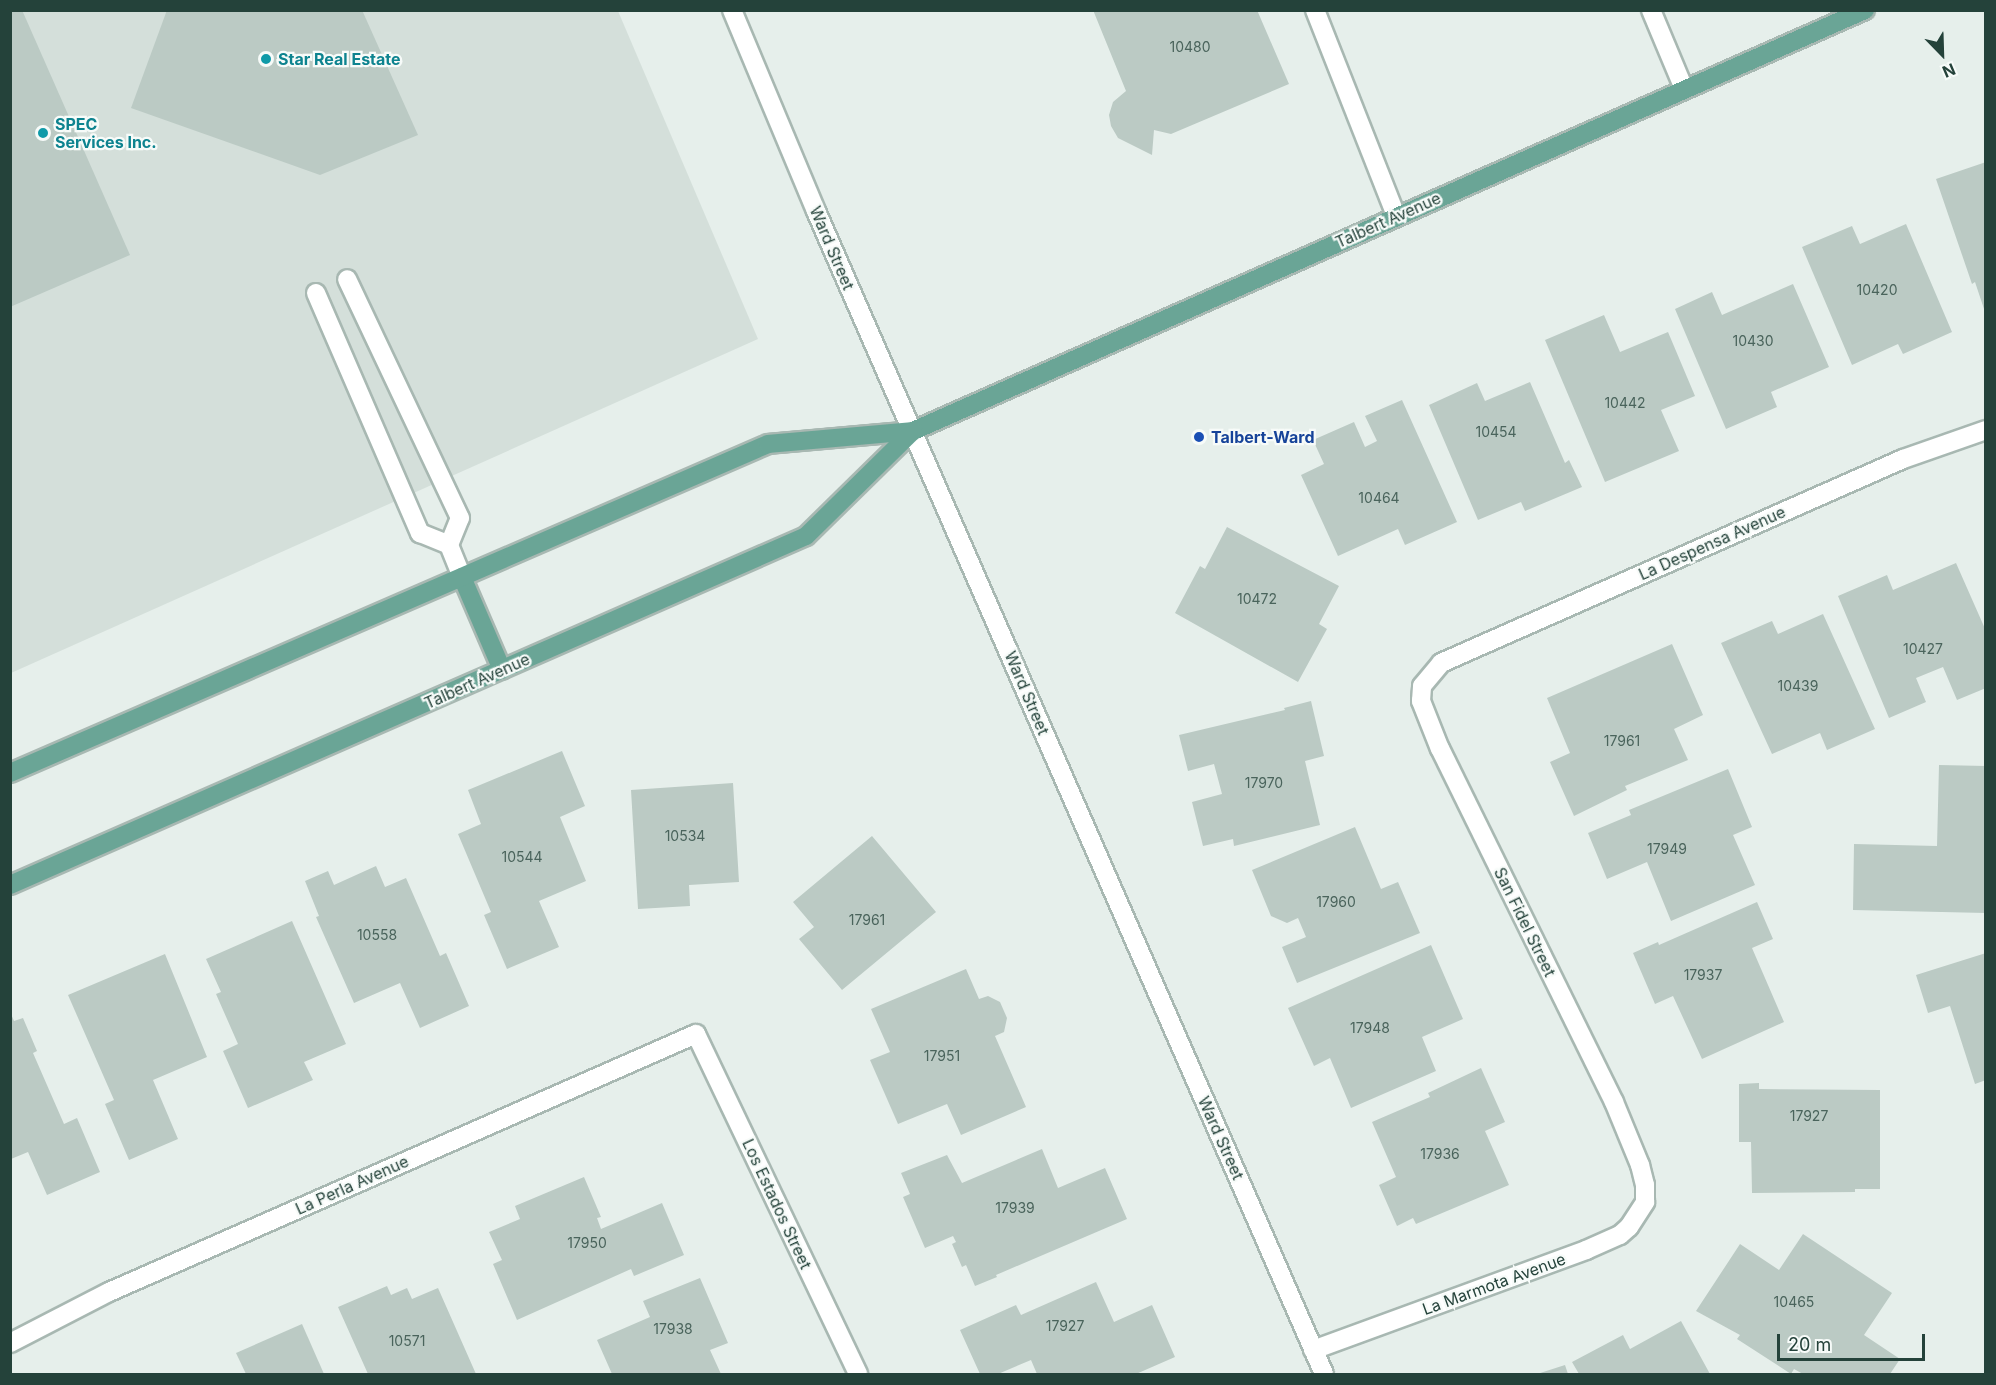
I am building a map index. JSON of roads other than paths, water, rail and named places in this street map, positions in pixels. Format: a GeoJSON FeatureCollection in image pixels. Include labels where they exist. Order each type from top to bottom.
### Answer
{"type":"FeatureCollection","features":[{"type":"Feature","properties":{"kind":"main road","name":"Talbert Avenue"},"geometry":{"type":"LineString","coordinates":[[10,773],[768,444],[913,431],[1865,10]]}},
{"type":"Feature","properties":{"kind":"main road","name":"Talbert Avenue"},"geometry":{"type":"LineString","coordinates":[[10,885],[806,536],[913,431]]}},
{"type":"Feature","properties":{"kind":"main road"},"geometry":{"type":"LineString","coordinates":[[462,577],[502,670]]}},
{"type":"Feature","properties":{"kind":"street","name":"Ward Street"},"geometry":{"type":"LineString","coordinates":[[732,10],[1324,1374]]}},
{"type":"Feature","properties":{"kind":"street"},"geometry":{"type":"LineString","coordinates":[[1315,10],[1396,216]]}},
{"type":"Feature","properties":{"kind":"street"},"geometry":{"type":"LineString","coordinates":[[1652,10],[1684,89]]}},
{"type":"Feature","properties":{"kind":"street"},"geometry":{"type":"LineString","coordinates":[[347,279],[460,518],[449,545],[462,577]]}},
{"type":"Feature","properties":{"kind":"street"},"geometry":{"type":"LineString","coordinates":[[316,293],[420,533],[449,545]]}},
{"type":"Feature","properties":{"kind":"street","name":"La Despensa Avenue"},"geometry":{"type":"LineString","coordinates":[[1441,663],[1903,459],[1986,430]]}},
{"type":"Feature","properties":{"kind":"street","name":"San Fidel Street"},"geometry":{"type":"LineString","coordinates":[[1441,663],[1420,689],[1427,721],[1614,1102],[1640,1165],[1645,1185]]}},
{"type":"Feature","properties":{"kind":"street","name":"La Perla Avenue"},"geometry":{"type":"LineString","coordinates":[[10,1343],[109,1292],[696,1034]]}},
{"type":"Feature","properties":{"kind":"street","name":"Los Estados Street"},"geometry":{"type":"LineString","coordinates":[[696,1034],[858,1374]]}},
{"type":"Feature","properties":{"kind":"street","name":"La Marmota Avenue"},"geometry":{"type":"LineString","coordinates":[[1313,1350],[1586,1250],[1620,1235],[1637,1217],[1645,1202],[1645,1185]]}},
{"type":"Feature","properties":{"kind":"place","name":"Star Real Estate"},"geometry":{"type":"Point","coordinates":[266,59]}},
{"type":"Feature","properties":{"kind":"place","name":"SPEC Services Inc."},"geometry":{"type":"Point","coordinates":[43,133]}},
{"type":"Feature","properties":{"kind":"place","name":"Talbert-Ward"},"geometry":{"type":"Point","coordinates":[1199,437]}}]}
